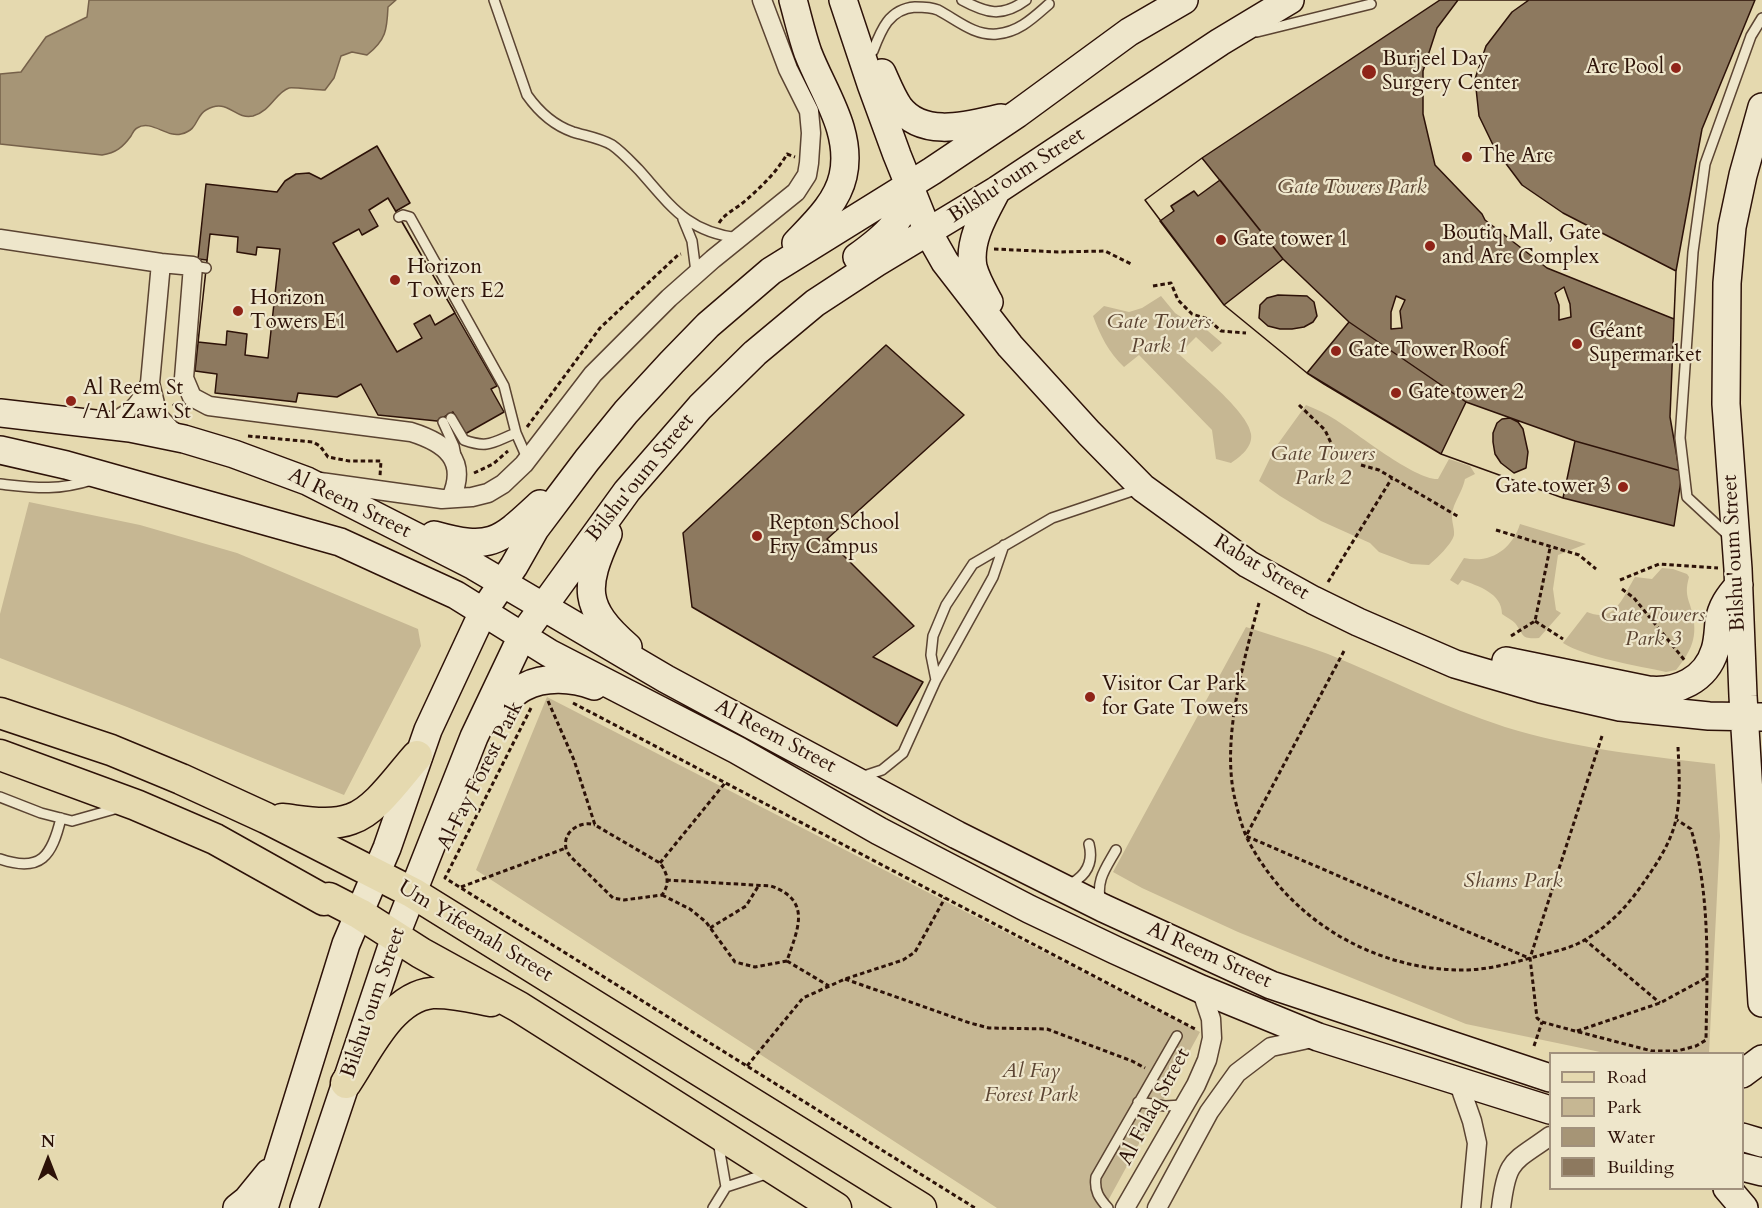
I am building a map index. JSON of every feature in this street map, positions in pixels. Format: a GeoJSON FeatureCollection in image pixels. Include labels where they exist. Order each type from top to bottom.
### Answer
{"type":"FeatureCollection","features":[{"type":"Feature","properties":{"kind":"main road"},"geometry":{"type":"LineString","coordinates":[[771,271],[819,219],[834,198],[844,170],[844,139],[833,108],[808,53],[793,0]]}},
{"type":"Feature","properties":{"kind":"main road","name":"Rabat Street"},"geometry":{"type":"LineString","coordinates":[[843,0],[897,155],[928,232],[945,262],[1010,346],[1089,434],[1143,488],[1248,564],[1358,622],[1455,664],[1620,707],[1756,721]]}},
{"type":"Feature","properties":{"kind":"main road"},"geometry":{"type":"LineString","coordinates":[[852,0],[900,108],[911,118],[933,127],[945,127],[1017,114]]}},
{"type":"Feature","properties":{"kind":"main road","name":"Bilshu'oum Street"},"geometry":{"type":"LineString","coordinates":[[311,1200],[346,1083],[395,938],[474,737],[522,636],[627,491],[700,407],[756,353],[815,303],[998,190],[1220,42],[1290,0]]}},
{"type":"Feature","properties":{"kind":"main road","name":"Bilshu'oum Street"},"geometry":{"type":"LineString","coordinates":[[264,1208],[346,944],[377,873],[417,756],[483,612],[535,529],[587,460],[626,412],[708,325],[771,271],[1017,114],[1129,33],[1182,1]]}},
{"type":"Feature","properties":{"kind":"main road","name":"Bilshu'oum Street"},"geometry":{"type":"LineString","coordinates":[[1762,107],[1743,175],[1732,227],[1727,283],[1726,404],[1738,577],[1756,721],[1762,1002]]}},
{"type":"Feature","properties":{"kind":"main road"},"geometry":{"type":"LineString","coordinates":[[700,407],[723,366],[754,331],[886,235],[904,206],[910,183]]}},
{"type":"Feature","properties":{"kind":"main road"},"geometry":{"type":"LineString","coordinates":[[998,190],[976,234],[973,266],[1010,346]]}},
{"type":"Feature","properties":{"kind":"main road","name":"Al Reem Street"},"geometry":{"type":"LineString","coordinates":[[0,413],[104,425],[189,430],[234,454],[308,481],[503,583],[666,679],[850,778],[1103,908],[1271,985],[1549,1077]]}},
{"type":"Feature","properties":{"kind":"main road","name":"Al Reem Street"},"geometry":{"type":"LineString","coordinates":[[0,450],[66,465],[340,542],[456,595],[549,653],[737,750],[879,831],[1029,909],[1201,989],[1318,1037],[1549,1109]]}},
{"type":"Feature","properties":{"kind":"main road"},"geometry":{"type":"LineString","coordinates":[[383,520],[459,542],[485,543],[504,537],[587,460]]}},
{"type":"Feature","properties":{"kind":"main road"},"geometry":{"type":"LineString","coordinates":[[627,491],[593,566],[592,598],[597,613],[608,629],[666,679]]}},
{"type":"Feature","properties":{"kind":"main road"},"geometry":{"type":"LineString","coordinates":[[1455,664],[1475,659],[1495,659],[1648,690],[1679,688],[1693,680],[1711,661],[1718,641],[1719,623],[1724,606],[1738,577]]}},
{"type":"Feature","properties":{"kind":"main road"},"geometry":{"type":"LineString","coordinates":[[474,737],[509,699],[524,687],[561,679],[578,680],[651,707]]}},
{"type":"Feature","properties":{"kind":"main road","name":"Um Yifeenah Street"},"geometry":{"type":"LineString","coordinates":[[0,712],[111,750],[266,818],[377,873],[413,893],[921,1208]]}},
{"type":"Feature","properties":{"kind":"main road","name":"Um Yifeenah Street"},"geometry":{"type":"LineString","coordinates":[[0,755],[136,805],[215,839],[324,900],[329,898],[360,914],[395,938],[519,1007],[836,1208]]}},
{"type":"Feature","properties":{"kind":"main road"},"geometry":{"type":"LineString","coordinates":[[266,818],[319,822],[350,820],[368,811],[417,756]]}},
{"type":"Feature","properties":{"kind":"main road"},"geometry":{"type":"LineString","coordinates":[[346,1083],[388,1019],[400,1006],[420,995],[453,993],[519,1007]]}},
{"type":"Feature","properties":{"kind":"main road"},"geometry":{"type":"LineString","coordinates":[[1744,1073],[1762,1059]]}},
{"type":"Feature","properties":{"kind":"main road"},"geometry":{"type":"LineString","coordinates":[[1744,1137],[1762,1143]]}},
{"type":"Feature","properties":{"kind":"main road"},"geometry":{"type":"LineString","coordinates":[[237,1208],[247,1200],[278,1164]]}},
{"type":"Feature","properties":{"kind":"main road"},"geometry":{"type":"LineString","coordinates":[[1744,1167],[1762,1172]]}},
{"type":"Feature","properties":{"kind":"main road"},"geometry":{"type":"LineString","coordinates":[[1729,1190],[1744,1208]]}},
{"type":"Feature","properties":{"kind":"street"},"geometry":{"type":"LineString","coordinates":[[308,481],[416,496],[451,498],[472,497],[488,493],[513,476],[593,374],[669,298],[796,192],[807,175],[809,163],[811,133],[809,111],[788,69],[762,0]]}},
{"type":"Feature","properties":{"kind":"street"},"geometry":{"type":"LineString","coordinates":[[786,0],[788,69]]}},
{"type":"Feature","properties":{"kind":"street"},"geometry":{"type":"LineString","coordinates":[[0,239],[200,267],[184,378],[192,397],[209,406],[411,432],[431,438],[447,449],[458,472],[457,486],[451,498]]}},
{"type":"Feature","properties":{"kind":"street"},"geometry":{"type":"LineString","coordinates":[[161,263],[150,383],[158,416],[170,429],[189,430]]}},
{"type":"Feature","properties":{"kind":"street"},"geometry":{"type":"LineString","coordinates":[[104,425],[131,411],[142,400],[150,383]]}},
{"type":"Feature","properties":{"kind":"street","name":"Al Falaq Street"},"geometry":{"type":"LineString","coordinates":[[1125,1208],[1185,1105],[1208,1060],[1212,1038],[1212,1019],[1201,989]]}},
{"type":"Feature","properties":{"kind":"street"},"geometry":{"type":"LineString","coordinates":[[1157,1208],[1218,1098],[1238,1072],[1271,1047],[1318,1037]]}},
{"type":"Feature","properties":{"kind":"street"},"geometry":{"type":"LineString","coordinates":[[1458,1081],[1472,1120],[1477,1143],[1472,1203]]}},
{"type":"Feature","properties":{"kind":"street"},"geometry":{"type":"LineString","coordinates":[[1196,1085],[1202,1083],[1212,1086],[1218,1098]]}},
{"type":"Feature","properties":{"kind":"street"},"geometry":{"type":"LineString","coordinates":[[1501,1206],[1504,1184],[1511,1165],[1518,1157],[1549,1137]]}},
{"type":"Feature","properties":{"kind":"street"},"geometry":{"type":"LineString","coordinates":[[1472,1203],[1481,1190],[1486,1189],[1497,1193],[1501,1206]]}},
{"type":"Feature","properties":{"kind":"lane"},"geometry":{"type":"LineString","coordinates":[[494,0],[527,95],[536,108],[558,125],[601,140],[620,151],[682,217],[695,226],[714,233],[740,238]]}},
{"type":"Feature","properties":{"kind":"lane"},"geometry":{"type":"LineString","coordinates":[[962,0],[979,9],[996,12],[1009,10],[1026,0]]}},
{"type":"Feature","properties":{"kind":"lane"},"geometry":{"type":"LineString","coordinates":[[873,51],[882,27],[892,15],[906,8],[935,9],[980,33],[992,34],[1018,29],[1049,4]]}},
{"type":"Feature","properties":{"kind":"lane"},"geometry":{"type":"LineString","coordinates":[[1220,42],[1371,4]]}},
{"type":"Feature","properties":{"kind":"lane"},"geometry":{"type":"LineString","coordinates":[[1736,542],[1687,497],[1680,438],[1693,252],[1705,164],[1751,36],[1762,18]]}},
{"type":"Feature","properties":{"kind":"lane"},"geometry":{"type":"LineString","coordinates":[[399,217],[403,214],[410,217],[504,386],[518,436],[527,458]]}},
{"type":"Feature","properties":{"kind":"lane"},"geometry":{"type":"LineString","coordinates":[[682,217],[694,250],[696,274]]}},
{"type":"Feature","properties":{"kind":"lane"},"geometry":{"type":"LineString","coordinates":[[458,472],[447,420],[464,440],[478,445],[491,444],[518,436]]}},
{"type":"Feature","properties":{"kind":"lane"},"geometry":{"type":"LineString","coordinates":[[0,484],[57,488],[69,487],[105,476]]}},
{"type":"Feature","properties":{"kind":"lane"},"geometry":{"type":"LineString","coordinates":[[936,680],[931,655],[933,636],[946,605],[973,564],[1052,518],[1143,488]]}},
{"type":"Feature","properties":{"kind":"lane"},"geometry":{"type":"LineString","coordinates":[[850,778],[882,770],[903,753],[936,680],[993,577],[1004,545]]}},
{"type":"Feature","properties":{"kind":"lane"},"geometry":{"type":"LineString","coordinates":[[0,797],[40,813],[72,820],[136,805]]}},
{"type":"Feature","properties":{"kind":"lane"},"geometry":{"type":"LineString","coordinates":[[0,859],[25,864],[38,862],[47,855],[61,818]]}},
{"type":"Feature","properties":{"kind":"lane"},"geometry":{"type":"LineString","coordinates":[[1060,886],[1067,886],[1084,875],[1090,861],[1089,844]]}},
{"type":"Feature","properties":{"kind":"lane"},"geometry":{"type":"LineString","coordinates":[[1103,908],[1099,892],[1100,879],[1116,850]]}},
{"type":"Feature","properties":{"kind":"lane"},"geometry":{"type":"LineString","coordinates":[[1108,1208],[1095,1190],[1096,1177],[1176,1036]]}},
{"type":"Feature","properties":{"kind":"lane"},"geometry":{"type":"LineString","coordinates":[[1138,1102],[1165,1106],[1185,1105]]}},
{"type":"Feature","properties":{"kind":"lane"},"geometry":{"type":"LineString","coordinates":[[716,1132],[726,1187]]}},
{"type":"Feature","properties":{"kind":"lane"},"geometry":{"type":"LineString","coordinates":[[713,1208],[726,1187],[776,1171]]}},
{"type":"Feature","properties":{"kind":"path"},"geometry":{"type":"LineString","coordinates":[[714,233],[723,217],[778,170],[787,154],[809,163]]}},
{"type":"Feature","properties":{"kind":"path"},"geometry":{"type":"LineString","coordinates":[[986,249],[1105,251],[1133,265]]}},
{"type":"Feature","properties":{"kind":"path"},"geometry":{"type":"LineString","coordinates":[[458,472],[477,472],[493,464],[518,436],[600,328],[678,255],[694,250]]}},
{"type":"Feature","properties":{"kind":"path"},"geometry":{"type":"LineString","coordinates":[[1153,286],[1171,283],[1178,300],[1192,314],[1208,319],[1221,331],[1246,333]]}},
{"type":"Feature","properties":{"kind":"path"},"geometry":{"type":"LineString","coordinates":[[170,395],[173,405],[189,430]]}},
{"type":"Feature","properties":{"kind":"path"},"geometry":{"type":"LineString","coordinates":[[1299,405],[1325,430],[1335,452]]}},
{"type":"Feature","properties":{"kind":"path"},"geometry":{"type":"LineString","coordinates":[[246,435],[313,442],[321,446],[328,457],[381,461],[380,490]]}},
{"type":"Feature","properties":{"kind":"path"},"geometry":{"type":"LineString","coordinates":[[1361,465],[1378,470],[1459,517]]}},
{"type":"Feature","properties":{"kind":"path"},"geometry":{"type":"LineString","coordinates":[[1328,582],[1392,478]]}},
{"type":"Feature","properties":{"kind":"path"},"geometry":{"type":"LineString","coordinates":[[1496,530],[1579,555],[1596,569]]}},
{"type":"Feature","properties":{"kind":"path"},"geometry":{"type":"LineString","coordinates":[[1511,636],[1535,621],[1550,547]]}},
{"type":"Feature","properties":{"kind":"path"},"geometry":{"type":"LineString","coordinates":[[1620,580],[1659,564],[1738,577]]}},
{"type":"Feature","properties":{"kind":"path"},"geometry":{"type":"LineString","coordinates":[[1622,589],[1634,598],[1690,667]]}},
{"type":"Feature","properties":{"kind":"path"},"geometry":{"type":"LineString","coordinates":[[1259,603],[1235,707],[1231,750],[1234,793],[1246,836],[1266,871],[1302,911],[1337,936],[1378,956],[1426,968],[1468,970],[1500,966],[1577,944],[1610,922],[1635,896],[1655,866],[1676,819],[1679,784],[1678,747]]}},
{"type":"Feature","properties":{"kind":"path"},"geometry":{"type":"LineString","coordinates":[[1535,621],[1563,639]]}},
{"type":"Feature","properties":{"kind":"path"},"geometry":{"type":"LineString","coordinates":[[1246,836],[1344,651]]}},
{"type":"Feature","properties":{"kind":"path","name":"Al Fay Forest Park"},"geometry":{"type":"LineString","coordinates":[[540,700],[547,697],[574,760],[595,825]]}},
{"type":"Feature","properties":{"kind":"path"},"geometry":{"type":"LineString","coordinates":[[567,700],[1200,1032]]}},
{"type":"Feature","properties":{"kind":"path","name":"Al Fay Forest Park"},"geometry":{"type":"LineString","coordinates":[[461,887],[446,878],[534,702]]}},
{"type":"Feature","properties":{"kind":"path"},"geometry":{"type":"LineString","coordinates":[[1602,736],[1530,958],[1534,1009],[1537,1018],[1542,1022],[1652,1051],[1677,1051],[1696,1046],[1706,1040],[1707,935],[1697,850],[1691,829],[1676,819]]}},
{"type":"Feature","properties":{"kind":"path"},"geometry":{"type":"LineString","coordinates":[[660,863],[725,783]]}},
{"type":"Feature","properties":{"kind":"path"},"geometry":{"type":"LineString","coordinates":[[662,895],[667,887],[667,880],[666,871],[660,863],[595,825],[580,824],[573,829],[566,840],[566,848],[570,856],[613,898],[624,900],[662,895],[690,909],[706,922],[735,962],[756,967],[787,961],[830,986]]}},
{"type":"Feature","properties":{"kind":"path"},"geometry":{"type":"LineString","coordinates":[[1246,836],[1530,958]]}},
{"type":"Feature","properties":{"kind":"path"},"geometry":{"type":"LineString","coordinates":[[461,887],[566,848]]}},
{"type":"Feature","properties":{"kind":"path"},"geometry":{"type":"LineString","coordinates":[[667,880],[771,886],[784,891],[798,909],[800,921],[787,961]]}},
{"type":"Feature","properties":{"kind":"path"},"geometry":{"type":"LineString","coordinates":[[710,928],[746,906],[759,885]]}},
{"type":"Feature","properties":{"kind":"path"},"geometry":{"type":"LineString","coordinates":[[461,887],[975,1208]]}},
{"type":"Feature","properties":{"kind":"path"},"geometry":{"type":"LineString","coordinates":[[747,1066],[803,998],[844,978],[903,960],[915,952],[945,898]]}},
{"type":"Feature","properties":{"kind":"path"},"geometry":{"type":"LineString","coordinates":[[1584,939],[1660,1003]]}},
{"type":"Feature","properties":{"kind":"path"},"geometry":{"type":"LineString","coordinates":[[1575,1031],[1633,1014],[1660,1003],[1707,977]]}},
{"type":"Feature","properties":{"kind":"path"},"geometry":{"type":"LineString","coordinates":[[844,978],[989,1028],[1047,1029],[1132,1061],[1155,1074]]}},
{"type":"Feature","properties":{"kind":"path"},"geometry":{"type":"LineString","coordinates":[[1534,1046],[1542,1022]]}},
{"type":"Feature","properties":{"kind":"green space","name":"Gate Towers Park 1"},"geometry":{"type":"Polygon","coordinates":[[[1161,296],[1175,313],[1190,323],[1201,325],[1222,343],[1212,352],[1196,337],[1179,354],[1231,403],[1248,425],[1251,434],[1250,443],[1242,455],[1231,463],[1216,459],[1212,430],[1139,355],[1124,367],[1119,362],[1106,343],[1093,316],[1104,306],[1129,312],[1142,308],[1161,296]]]}},
{"type":"Feature","properties":{"kind":"green space","name":"Gate Towers Park 2"},"geometry":{"type":"Polygon","coordinates":[[[1306,405],[1333,418],[1401,464],[1428,477],[1438,479],[1449,459],[1470,466],[1475,474],[1465,479],[1454,506],[1453,539],[1429,565],[1411,564],[1379,552],[1370,543],[1321,521],[1259,481],[1275,448],[1306,405]]]}},
{"type":"Feature","properties":{"kind":"green space"},"geometry":{"type":"Polygon","coordinates":[[[29,502],[140,525],[237,553],[418,629],[421,646],[344,795],[0,658],[0,614],[29,502]]]}},
{"type":"Feature","properties":{"kind":"green space","name":"Gate Towers Park 3"},"geometry":{"type":"Polygon","coordinates":[[[1520,524],[1586,544],[1558,555],[1553,589],[1556,610],[1561,613],[1539,638],[1524,636],[1515,623],[1502,614],[1498,601],[1488,591],[1462,580],[1458,585],[1450,580],[1464,558],[1483,559],[1499,553],[1512,541],[1520,524]]]}},
{"type":"Feature","properties":{"kind":"green space","name":"Gate Towers Park 3"},"geometry":{"type":"Polygon","coordinates":[[[1662,568],[1673,569],[1689,577],[1687,594],[1693,615],[1693,640],[1676,670],[1666,672],[1612,660],[1584,653],[1563,643],[1587,612],[1597,615],[1612,611],[1622,600],[1635,577],[1652,579],[1662,568]]]}},
{"type":"Feature","properties":{"kind":"green space","name":"Shams Park"},"geometry":{"type":"Polygon","coordinates":[[[1246,627],[1328,654],[1437,701],[1505,727],[1582,746],[1715,764],[1720,836],[1709,1052],[1600,1052],[1466,1024],[1238,932],[1142,888],[1113,872],[1246,627]]]}},
{"type":"Feature","properties":{"kind":"green space","name":"Al Fay Forest Park"},"geometry":{"type":"Polygon","coordinates":[[[547,697],[1200,1032],[1104,1208],[997,1208],[476,870],[547,697]]]}},
{"type":"Feature","properties":{"kind":"water"},"geometry":{"type":"Polygon","coordinates":[[[89,0],[396,0],[388,7],[386,28],[382,39],[367,55],[352,52],[341,56],[334,78],[325,90],[289,88],[280,93],[259,114],[246,116],[226,107],[214,107],[206,110],[187,132],[176,135],[153,127],[142,126],[136,129],[119,149],[102,155],[0,144],[0,74],[21,72],[46,37],[87,17],[89,0]]]}},
{"type":"Feature","properties":{"kind":"building","name":"Boutiq Mall, Gate and Arc Complex"},"geometry":{"type":"Polygon","coordinates":[[[1440,0],[1755,0],[1702,129],[1676,271],[1670,417],[1681,480],[1674,526],[1563,498],[1441,454],[1324,384],[1307,373],[1224,305],[1145,200],[1202,158],[1440,0]]]}},
{"type":"Feature","properties":{"kind":"building","name":"The Arc"},"geometry":{"type":"Polygon","coordinates":[[[1458,0],[1529,0],[1512,12],[1486,46],[1475,79],[1479,116],[1495,149],[1522,185],[1563,213],[1676,271],[1674,319],[1547,268],[1485,220],[1482,214],[1435,165],[1423,114],[1423,71],[1437,28],[1458,0]]]}},
{"type":"Feature","properties":{"kind":"building"},"geometry":{"type":"Polygon","coordinates":[[[377,146],[410,203],[396,211],[497,386],[491,389],[504,412],[465,434],[453,412],[437,421],[378,415],[361,384],[337,397],[298,393],[296,402],[215,393],[217,374],[195,371],[207,260],[198,259],[206,184],[277,192],[285,181],[296,174],[309,173],[321,179],[377,146]]]}},
{"type":"Feature","properties":{"kind":"building","name":"Gate tower 1"},"geometry":{"type":"Polygon","coordinates":[[[1202,158],[1283,259],[1224,305],[1145,200],[1202,158]]]}},
{"type":"Feature","properties":{"kind":"building","name":"Gate Tower Roof"},"geometry":{"type":"Polygon","coordinates":[[[1220,180],[1283,259],[1349,322],[1466,402],[1575,441],[1681,471],[1674,526],[1563,498],[1441,454],[1307,373],[1224,305],[1160,221],[1174,211],[1171,206],[1194,191],[1198,196],[1220,180]],[[1278,295],[1267,298],[1260,305],[1259,318],[1268,326],[1280,329],[1304,327],[1313,322],[1317,316],[1314,302],[1307,296],[1278,295]],[[1510,418],[1502,419],[1497,423],[1493,433],[1493,442],[1495,454],[1501,463],[1514,473],[1526,468],[1528,452],[1523,429],[1518,422],[1510,418]]]}},
{"type":"Feature","properties":{"kind":"building","name":"Horizon Towers E2"},"geometry":{"type":"Polygon","coordinates":[[[388,198],[455,313],[435,325],[430,315],[414,324],[422,338],[397,352],[333,243],[359,229],[362,235],[378,226],[369,210],[388,198]]]}},
{"type":"Feature","properties":{"kind":"building","name":"Horizon Towers E1"},"geometry":{"type":"Polygon","coordinates":[[[210,234],[238,237],[237,252],[256,255],[257,247],[280,249],[268,358],[245,355],[247,334],[227,331],[226,345],[198,342],[210,234]]]}},
{"type":"Feature","properties":{"kind":"building"},"geometry":{"type":"Polygon","coordinates":[[[1564,287],[1570,304],[1571,317],[1559,320],[1559,305],[1555,293],[1564,287]]]}},
{"type":"Feature","properties":{"kind":"building"},"geometry":{"type":"Polygon","coordinates":[[[1396,296],[1405,300],[1400,311],[1402,328],[1391,329],[1391,312],[1396,296]]]}},
{"type":"Feature","properties":{"kind":"building","name":"Gate tower 2"},"geometry":{"type":"Polygon","coordinates":[[[1349,322],[1466,402],[1441,454],[1307,373],[1349,322]]]}},
{"type":"Feature","properties":{"kind":"building","name":"Repton School Fry Campus"},"geometry":{"type":"Polygon","coordinates":[[[886,345],[964,415],[827,539],[914,626],[873,657],[923,682],[897,726],[692,607],[683,533],[886,345]]]}},
{"type":"Feature","properties":{"kind":"building","name":"Gate tower 3"},"geometry":{"type":"Polygon","coordinates":[[[1575,441],[1681,471],[1674,526],[1563,498],[1575,441]]]}},
{"type":"Feature","properties":{"kind":"place","name":"Arc Pool"},"geometry":{"type":"Point","coordinates":[1676,68]}},
{"type":"Feature","properties":{"kind":"place","name":"Burjeel Day Surgery Center"},"geometry":{"type":"Point","coordinates":[1369,72]}},
{"type":"Feature","properties":{"kind":"place","name":"The Arc"},"geometry":{"type":"Point","coordinates":[1467,157]}},
{"type":"Feature","properties":{"kind":"place","name":"Gate tower 1"},"geometry":{"type":"Point","coordinates":[1221,240]}},
{"type":"Feature","properties":{"kind":"place","name":"Boutiq Mall, Gate and Arc Complex"},"geometry":{"type":"Point","coordinates":[1430,246]}},
{"type":"Feature","properties":{"kind":"place","name":"Horizon Towers E2"},"geometry":{"type":"Point","coordinates":[395,280]}},
{"type":"Feature","properties":{"kind":"place","name":"Horizon Towers E1"},"geometry":{"type":"Point","coordinates":[238,311]}},
{"type":"Feature","properties":{"kind":"place","name":"Géant Supermarket"},"geometry":{"type":"Point","coordinates":[1577,344]}},
{"type":"Feature","properties":{"kind":"place","name":"Gate Tower Roof"},"geometry":{"type":"Point","coordinates":[1336,351]}},
{"type":"Feature","properties":{"kind":"place","name":"Gate tower 2"},"geometry":{"type":"Point","coordinates":[1396,393]}},
{"type":"Feature","properties":{"kind":"place","name":"Al Reem St / Al Zawi St"},"geometry":{"type":"Point","coordinates":[71,401]}},
{"type":"Feature","properties":{"kind":"place","name":"Gate tower 3"},"geometry":{"type":"Point","coordinates":[1623,487]}},
{"type":"Feature","properties":{"kind":"place","name":"Repton School Fry Campus"},"geometry":{"type":"Point","coordinates":[757,536]}},
{"type":"Feature","properties":{"kind":"place","name":"Visitor Car Park for Gate Towers"},"geometry":{"type":"Point","coordinates":[1090,697]}},
{"type":"Feature","properties":{"kind":"park label","name":"Gate Towers Park"},"geometry":{"type":"Point","coordinates":[1352,188]}}]}
